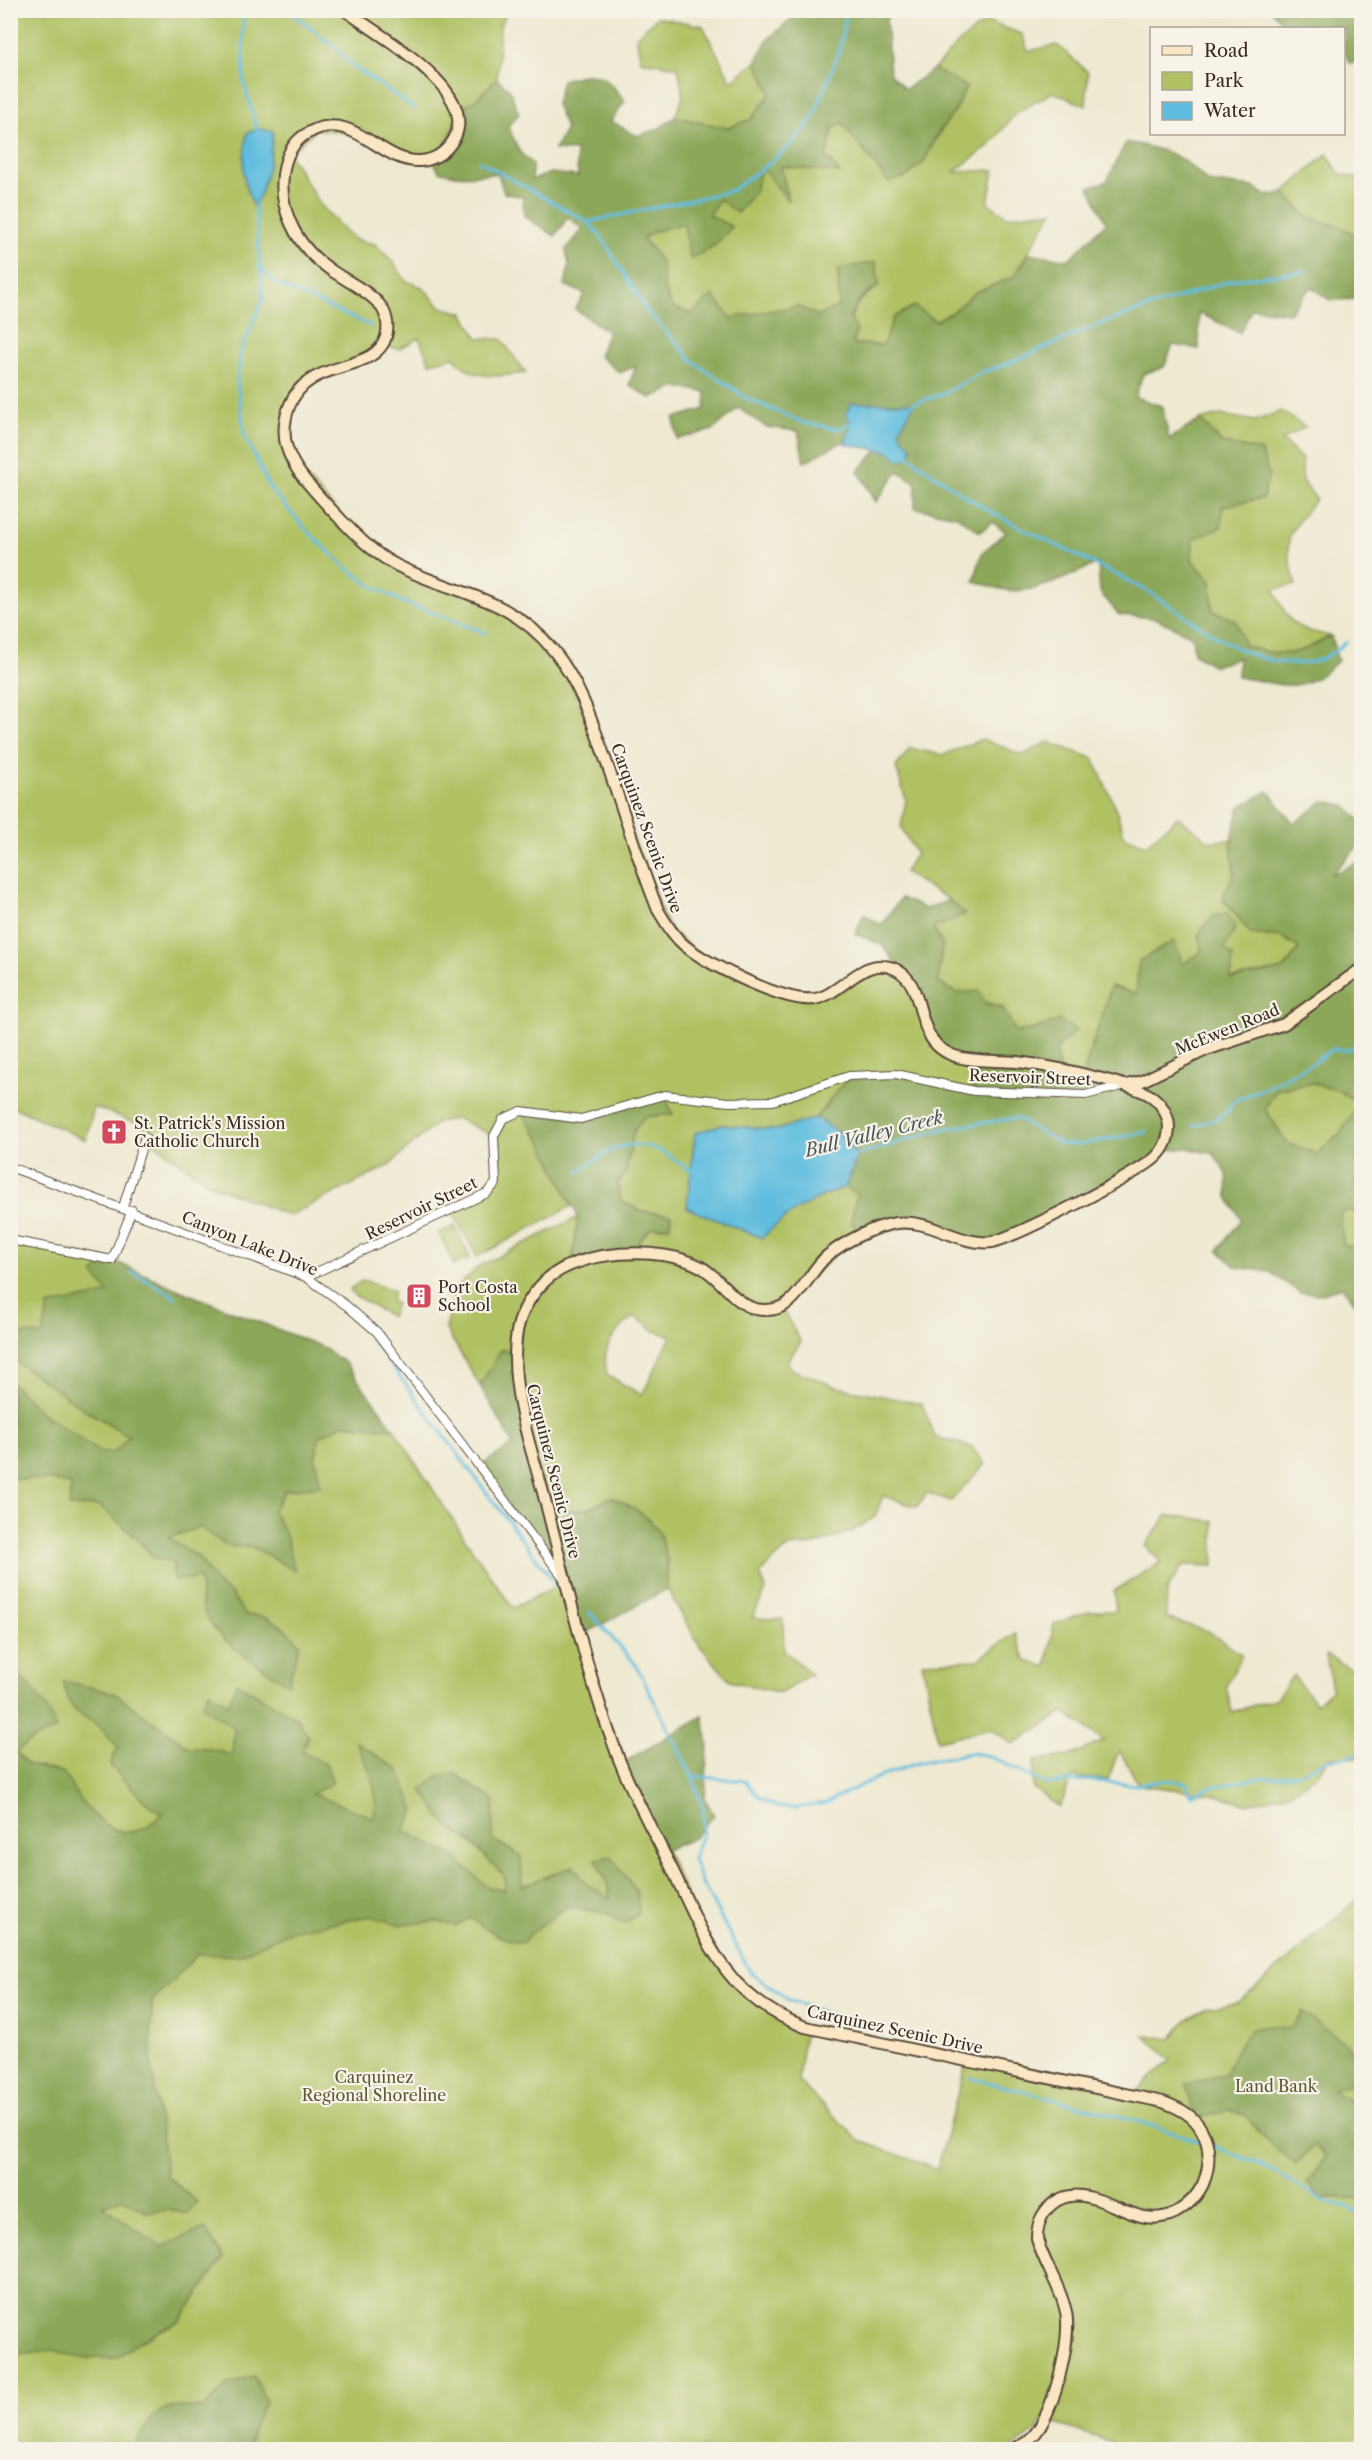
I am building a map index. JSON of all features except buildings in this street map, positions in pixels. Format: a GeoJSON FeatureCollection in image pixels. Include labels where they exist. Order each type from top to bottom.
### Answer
{"type":"FeatureCollection","features":[{"type":"Feature","properties":{"kind":"street","name":"Carquinez Scenic Drive"},"geometry":{"type":"LineString","coordinates":[[345,10],[441,82],[454,100],[459,124],[448,148],[432,159],[421,161],[401,157],[363,135],[340,127],[328,126],[307,133],[299,139],[289,154],[284,173],[284,197],[290,221],[301,243],[318,261],[380,305],[388,326],[386,336],[375,354],[314,376],[292,398],[285,422],[284,436],[287,449],[300,474],[352,530],[382,556],[410,571],[492,601],[524,622],[554,651],[585,705],[658,910],[675,936],[692,951],[746,980],[796,999],[824,996],[869,967],[889,966],[907,978],[927,1033],[933,1042],[948,1053],[964,1058],[1024,1063],[1126,1085],[1151,1096],[1164,1108],[1169,1136],[1162,1151],[1148,1164],[1023,1231],[1000,1240],[969,1240],[918,1224],[886,1226],[837,1249],[817,1266],[797,1296],[789,1303],[771,1310],[746,1305],[704,1268],[671,1257],[627,1254],[598,1256],[572,1264],[547,1279],[531,1298],[520,1318],[516,1341],[515,1370],[523,1415],[602,1712],[628,1781],[711,1947],[729,1975],[747,1994],[779,2015],[820,2031],[1163,2102],[1195,2119],[1204,2135],[1209,2155],[1206,2174],[1199,2191],[1185,2207],[1169,2215],[1145,2218],[1097,2200],[1077,2196],[1057,2200],[1039,2220],[1037,2239],[1066,2310],[1067,2342],[1061,2368],[1038,2430],[1025,2443],[1009,2450]]}},
{"type":"Feature","properties":{"kind":"street","name":"McEwen Road"},"geometry":{"type":"LineString","coordinates":[[1126,1085],[1142,1081],[1206,1050],[1284,1024],[1362,968]]}},
{"type":"Feature","properties":{"kind":"street","name":"Reservoir Street"},"geometry":{"type":"LineString","coordinates":[[306,1277],[487,1193],[496,1183],[494,1136],[503,1119],[521,1111],[581,1119],[664,1095],[729,1102],[773,1101],[849,1076],[896,1074],[985,1092],[1085,1095],[1126,1085]]}},
{"type":"Feature","properties":{"kind":"street"},"geometry":{"type":"LineString","coordinates":[[123,1207],[146,1137]]}},
{"type":"Feature","properties":{"kind":"street","name":"Canyon Lake Drive"},"geometry":{"type":"LineString","coordinates":[[10,1167],[132,1210],[306,1277],[347,1306],[377,1332],[566,1581]]}},
{"type":"Feature","properties":{"kind":"street"},"geometry":{"type":"LineString","coordinates":[[10,1240],[112,1260],[132,1210]]}},
{"type":"Feature","properties":{"kind":"green space"},"geometry":{"type":"Polygon","coordinates":[[[10,11],[508,11],[500,25],[497,78],[475,100],[458,110],[459,117],[441,154],[408,160],[363,135],[317,129],[289,154],[320,204],[341,227],[356,240],[375,244],[393,262],[406,281],[422,287],[441,307],[463,313],[478,338],[501,339],[526,373],[496,376],[478,374],[461,365],[454,357],[430,363],[419,338],[399,349],[382,345],[306,382],[285,422],[293,463],[374,551],[507,610],[565,667],[669,928],[704,958],[807,999],[869,967],[899,970],[964,1058],[974,1091],[849,1076],[815,1118],[777,1130],[721,1125],[695,1133],[687,1208],[762,1238],[791,1214],[822,1197],[845,1187],[857,1195],[851,1221],[861,1236],[848,1242],[781,1307],[801,1342],[787,1361],[791,1369],[837,1387],[922,1404],[935,1437],[972,1447],[985,1464],[951,1501],[927,1493],[917,1507],[883,1496],[875,1517],[852,1531],[814,1545],[788,1547],[760,1573],[766,1590],[752,1618],[783,1619],[784,1650],[811,1674],[781,1693],[730,1681],[700,1646],[667,1589],[668,1559],[611,1497],[588,1509],[548,1512],[501,1351],[480,1386],[446,1329],[455,1289],[479,1266],[578,1217],[572,1263],[651,1228],[670,1215],[641,1211],[621,1201],[617,1183],[625,1174],[634,1131],[644,1117],[673,1114],[581,1119],[522,1112],[542,1142],[572,1206],[477,1257],[450,1209],[487,1193],[496,1183],[494,1136],[456,1118],[437,1123],[387,1167],[289,1216],[212,1185],[145,1137],[143,1125],[94,1107],[86,1140],[11,1106],[10,11]],[[634,1316],[614,1335],[607,1349],[607,1375],[642,1395],[671,1336],[655,1331],[634,1316]]]}},
{"type":"Feature","properties":{"kind":"green space"},"geometry":{"type":"Polygon","coordinates":[[[793,11],[898,11],[886,18],[890,74],[905,89],[934,69],[966,87],[955,111],[934,139],[924,162],[906,177],[888,182],[842,123],[833,129],[826,157],[840,173],[781,166],[788,201],[762,167],[754,193],[737,213],[719,199],[709,215],[732,227],[714,246],[690,259],[684,224],[654,231],[643,238],[661,261],[664,287],[672,307],[691,314],[713,295],[731,318],[798,306],[818,316],[839,306],[838,269],[876,262],[879,286],[862,297],[849,317],[857,330],[853,344],[883,345],[894,317],[914,306],[936,321],[954,311],[974,293],[1013,277],[1030,253],[1068,260],[1106,223],[1089,187],[1107,181],[1126,142],[1151,147],[1180,158],[1207,182],[1254,187],[1267,196],[1284,192],[1308,218],[1335,225],[1361,237],[1361,299],[1330,300],[1311,287],[1289,313],[1252,308],[1240,333],[1199,313],[1199,349],[1173,345],[1164,367],[1143,374],[1135,397],[1162,406],[1169,439],[1200,420],[1222,443],[1261,451],[1269,474],[1263,498],[1223,506],[1221,527],[1193,539],[1192,560],[1211,581],[1212,610],[1236,621],[1245,646],[1271,652],[1289,653],[1307,648],[1331,636],[1338,661],[1325,672],[1302,684],[1280,685],[1237,677],[1239,658],[1214,666],[1194,654],[1192,636],[1155,618],[1119,615],[1100,592],[1098,563],[1053,583],[1029,590],[1005,590],[974,581],[982,553],[1006,532],[992,522],[980,532],[957,516],[915,508],[916,483],[898,471],[876,502],[858,471],[875,453],[888,418],[804,462],[798,431],[766,427],[738,408],[713,430],[677,439],[674,418],[705,409],[706,392],[677,387],[650,398],[629,385],[636,366],[620,373],[599,356],[608,332],[575,309],[585,294],[565,285],[569,265],[566,250],[583,229],[568,217],[555,236],[524,216],[523,197],[504,193],[498,174],[462,175],[439,171],[432,159],[448,148],[458,110],[475,100],[497,78],[510,90],[519,114],[508,126],[519,151],[532,164],[532,180],[551,173],[578,176],[576,151],[554,150],[566,129],[556,104],[562,80],[583,75],[605,79],[625,101],[611,121],[637,136],[658,129],[675,117],[728,128],[751,119],[771,94],[756,62],[767,40],[795,16],[793,11]]]}},
{"type":"Feature","properties":{"kind":"green space"},"geometry":{"type":"Polygon","coordinates":[[[1272,11],[1361,11],[1361,62],[1349,63],[1345,52],[1345,27],[1287,27],[1272,11]]]}},
{"type":"Feature","properties":{"kind":"green space"},"geometry":{"type":"Polygon","coordinates":[[[657,17],[703,26],[731,81],[756,62],[771,93],[751,119],[728,128],[675,117],[683,97],[678,67],[641,61],[636,37],[657,17]]]}},
{"type":"Feature","properties":{"kind":"green space"},"geometry":{"type":"Polygon","coordinates":[[[986,21],[1022,34],[1028,51],[1057,45],[1088,72],[1086,106],[1053,92],[1016,113],[990,145],[954,172],[994,170],[988,203],[1007,216],[1053,211],[1013,277],[974,293],[954,311],[935,321],[914,307],[894,318],[883,345],[852,344],[851,324],[854,310],[863,298],[879,286],[876,263],[838,269],[839,306],[818,316],[798,306],[730,318],[692,314],[672,307],[664,287],[661,261],[643,238],[654,231],[708,215],[720,199],[737,213],[754,193],[762,166],[788,200],[781,166],[839,172],[825,157],[833,129],[842,122],[863,147],[924,162],[965,87],[934,69],[956,45],[986,21]]]}},
{"type":"Feature","properties":{"kind":"green space"},"geometry":{"type":"Polygon","coordinates":[[[1327,154],[1340,174],[1361,179],[1361,237],[1335,225],[1308,218],[1284,192],[1327,154]]]}},
{"type":"Feature","properties":{"kind":"green space"},"geometry":{"type":"Polygon","coordinates":[[[1281,411],[1305,427],[1282,440],[1302,459],[1302,481],[1316,499],[1298,522],[1290,538],[1289,557],[1296,585],[1274,589],[1284,610],[1294,623],[1308,630],[1331,636],[1307,648],[1289,653],[1270,652],[1244,646],[1236,621],[1212,610],[1211,581],[1192,560],[1193,539],[1222,506],[1263,498],[1261,451],[1222,443],[1200,420],[1221,415],[1255,421],[1281,411]]]}},
{"type":"Feature","properties":{"kind":"green space"},"geometry":{"type":"Polygon","coordinates":[[[982,739],[1023,755],[1048,742],[1093,758],[1114,804],[1125,837],[1146,845],[1178,817],[1209,841],[1231,840],[1234,874],[1251,934],[1282,937],[1299,947],[1284,969],[1230,979],[1199,933],[1202,952],[1183,965],[1174,941],[1136,995],[1111,986],[1083,1076],[1059,1070],[1056,1050],[1075,1031],[1060,1020],[1035,1029],[1016,1032],[1002,1007],[956,993],[938,982],[942,944],[933,928],[964,914],[949,900],[904,872],[916,854],[901,827],[906,800],[896,767],[910,748],[943,755],[982,739]]]}},
{"type":"Feature","properties":{"kind":"green space"},"geometry":{"type":"Polygon","coordinates":[[[1268,791],[1294,824],[1323,801],[1344,805],[1361,821],[1357,848],[1330,875],[1361,861],[1361,1210],[1341,1212],[1343,1245],[1361,1248],[1361,1310],[1342,1287],[1323,1294],[1300,1293],[1270,1272],[1236,1267],[1218,1250],[1241,1220],[1228,1197],[1227,1174],[1214,1154],[1187,1148],[1162,1151],[1155,1159],[990,1242],[918,1224],[861,1236],[851,1221],[857,1195],[845,1187],[855,1167],[839,1133],[816,1118],[849,1076],[896,1074],[974,1091],[964,1058],[940,1049],[907,978],[882,945],[855,934],[864,914],[881,925],[901,898],[926,909],[949,900],[965,914],[933,928],[942,944],[938,982],[956,993],[979,991],[986,1004],[1002,1007],[1016,1032],[1035,1029],[1060,1020],[1075,1030],[1056,1050],[1059,1070],[1083,1076],[1111,986],[1136,994],[1139,961],[1174,941],[1183,964],[1201,952],[1199,933],[1212,917],[1226,913],[1236,927],[1224,949],[1233,956],[1231,979],[1284,969],[1299,948],[1282,937],[1251,934],[1222,898],[1234,874],[1231,840],[1240,807],[1268,791]],[[1313,1083],[1276,1090],[1265,1109],[1287,1143],[1317,1154],[1340,1133],[1360,1104],[1339,1091],[1313,1083]]]}},
{"type":"Feature","properties":{"kind":"green space"},"geometry":{"type":"Polygon","coordinates":[[[1313,1083],[1339,1091],[1361,1104],[1340,1133],[1317,1154],[1287,1143],[1265,1109],[1276,1090],[1313,1083]]]}},
{"type":"Feature","properties":{"kind":"green space"},"geometry":{"type":"Polygon","coordinates":[[[664,1095],[673,1114],[644,1117],[634,1131],[625,1174],[617,1183],[621,1201],[641,1211],[671,1215],[670,1226],[651,1228],[627,1254],[572,1264],[578,1217],[542,1142],[521,1111],[581,1119],[664,1095]]]}},
{"type":"Feature","properties":{"kind":"green space"},"geometry":{"type":"Polygon","coordinates":[[[1361,1210],[1361,1248],[1343,1246],[1341,1212],[1361,1210]]]}},
{"type":"Feature","properties":{"kind":"green space"},"geometry":{"type":"Polygon","coordinates":[[[455,1226],[470,1258],[454,1265],[439,1233],[455,1226]]]}},
{"type":"Feature","properties":{"kind":"green space","name":"Carquinez Regional Shoreline"},"geometry":{"type":"Polygon","coordinates":[[[10,1240],[112,1260],[188,1294],[322,1347],[345,1363],[394,1429],[513,1608],[566,1581],[602,1712],[704,1933],[738,1984],[805,2027],[798,2081],[860,2141],[937,2169],[967,2060],[1132,2095],[1171,2060],[1144,2035],[1171,2039],[1186,2020],[1206,2008],[1238,2003],[1361,1896],[1361,2449],[1134,2449],[1043,2420],[1038,2430],[1009,2450],[11,2449],[10,1240]]]}},
{"type":"Feature","properties":{"kind":"green space"},"geometry":{"type":"Polygon","coordinates":[[[112,1260],[188,1294],[322,1347],[345,1363],[394,1429],[343,1424],[319,1437],[315,1460],[321,1486],[285,1490],[273,1511],[286,1535],[295,1571],[255,1548],[227,1546],[200,1527],[168,1538],[198,1557],[218,1585],[232,1594],[245,1615],[254,1615],[276,1622],[300,1644],[288,1684],[240,1653],[219,1634],[210,1623],[203,1607],[200,1578],[174,1580],[173,1562],[154,1558],[137,1539],[100,1506],[69,1507],[71,1485],[51,1480],[15,1479],[11,1475],[11,1382],[42,1413],[101,1453],[115,1452],[129,1436],[84,1409],[11,1358],[10,1333],[43,1335],[48,1306],[109,1293],[93,1273],[112,1260]]]}},
{"type":"Feature","properties":{"kind":"green space"},"geometry":{"type":"Polygon","coordinates":[[[363,1280],[394,1291],[391,1301],[396,1304],[391,1317],[354,1295],[350,1289],[363,1280]]]}},
{"type":"Feature","properties":{"kind":"green space"},"geometry":{"type":"Polygon","coordinates":[[[501,1350],[515,1350],[515,1370],[548,1512],[588,1509],[611,1497],[628,1505],[651,1521],[663,1542],[666,1555],[667,1589],[581,1636],[566,1581],[479,1467],[513,1444],[480,1386],[501,1350]]]}},
{"type":"Feature","properties":{"kind":"green space"},"geometry":{"type":"Polygon","coordinates":[[[1167,1515],[1214,1521],[1214,1566],[1183,1565],[1167,1590],[1166,1618],[1208,1631],[1242,1655],[1226,1686],[1232,1712],[1277,1698],[1293,1675],[1316,1704],[1332,1689],[1326,1655],[1361,1674],[1361,1758],[1330,1757],[1316,1776],[1290,1793],[1247,1804],[1212,1794],[1139,1785],[1119,1750],[1108,1780],[1072,1777],[1060,1807],[1033,1788],[1034,1760],[1069,1756],[1104,1741],[1064,1712],[1013,1744],[991,1728],[938,1741],[922,1662],[978,1660],[1015,1633],[1026,1661],[1046,1667],[1054,1624],[1090,1611],[1116,1611],[1114,1591],[1161,1562],[1145,1546],[1167,1515]]]}},
{"type":"Feature","properties":{"kind":"green space"},"geometry":{"type":"Polygon","coordinates":[[[11,1670],[38,1696],[56,1729],[32,1740],[16,1752],[29,1765],[64,1773],[72,1788],[93,1814],[119,1831],[133,1832],[147,1826],[162,1813],[145,1802],[110,1765],[118,1747],[101,1728],[75,1710],[67,1699],[64,1681],[114,1693],[190,1748],[210,1749],[232,1755],[234,1728],[202,1706],[209,1691],[228,1704],[237,1683],[297,1718],[308,1736],[302,1752],[326,1764],[333,1783],[312,1794],[374,1818],[374,1788],[369,1770],[356,1742],[399,1770],[415,1811],[404,1831],[454,1856],[486,1886],[505,1891],[505,1877],[471,1842],[446,1825],[422,1790],[438,1776],[454,1773],[494,1801],[492,1839],[521,1856],[522,1886],[573,1866],[586,1883],[610,1899],[607,1883],[596,1859],[610,1856],[637,1892],[639,1914],[624,1923],[607,1914],[568,1906],[531,1933],[523,1943],[500,1937],[470,1918],[455,1926],[437,1921],[402,1925],[370,1916],[291,1931],[238,1956],[198,1954],[152,2001],[151,2060],[167,2176],[197,2202],[187,2214],[168,2210],[145,2212],[122,2198],[103,2206],[161,2247],[205,2228],[223,2258],[180,2321],[142,2340],[116,2358],[81,2358],[53,2350],[11,2355],[11,1670]]]}},
{"type":"Feature","properties":{"kind":"green space"},"geometry":{"type":"Polygon","coordinates":[[[703,1716],[708,1745],[705,1799],[714,1815],[694,1838],[663,1851],[621,1764],[703,1716]]]}},
{"type":"Feature","properties":{"kind":"green space","name":"Land Bank"},"geometry":{"type":"Polygon","coordinates":[[[1302,2012],[1345,2042],[1360,2064],[1354,2083],[1331,2090],[1354,2103],[1361,2111],[1361,2198],[1320,2198],[1307,2183],[1326,2155],[1314,2146],[1296,2164],[1273,2147],[1244,2115],[1228,2110],[1195,2119],[1186,2084],[1225,2074],[1235,2051],[1251,2029],[1270,2026],[1291,2029],[1302,2012]]]}},
{"type":"Feature","properties":{"kind":"green space"},"geometry":{"type":"Polygon","coordinates":[[[254,2376],[266,2401],[254,2424],[249,2449],[136,2449],[135,2444],[149,2422],[161,2411],[177,2407],[203,2408],[228,2384],[254,2376]]]}},
{"type":"Feature","properties":{"kind":"water"},"geometry":{"type":"Polygon","coordinates":[[[257,129],[273,131],[268,170],[254,207],[246,187],[244,162],[247,133],[257,129]]]}},
{"type":"Feature","properties":{"kind":"water"},"geometry":{"type":"Polygon","coordinates":[[[851,403],[915,403],[899,430],[904,440],[912,447],[910,457],[900,461],[889,452],[845,444],[851,423],[846,414],[851,403]]]}},
{"type":"Feature","properties":{"kind":"water"},"geometry":{"type":"Polygon","coordinates":[[[815,1118],[839,1133],[857,1156],[845,1187],[801,1208],[781,1221],[762,1238],[687,1208],[695,1133],[721,1125],[777,1130],[815,1118]]]}},
{"type":"Feature","properties":{"kind":"waterway"},"geometry":{"type":"LineString","coordinates":[[288,10],[333,46],[354,67],[414,108]]}},
{"type":"Feature","properties":{"kind":"waterway"},"geometry":{"type":"LineString","coordinates":[[588,222],[731,191],[771,162],[796,140],[813,118],[839,52],[847,10]]}},
{"type":"Feature","properties":{"kind":"waterway"},"geometry":{"type":"LineString","coordinates":[[243,19],[244,82],[257,131]]}},
{"type":"Feature","properties":{"kind":"waterway"},"geometry":{"type":"LineString","coordinates":[[479,161],[588,222],[602,238],[647,311],[694,362],[748,399],[804,423],[838,429],[854,421]]}},
{"type":"Feature","properties":{"kind":"waterway"},"geometry":{"type":"LineString","coordinates":[[255,203],[263,299],[241,351],[237,381],[245,436],[269,487],[306,530],[342,564],[370,585],[400,601],[486,633]]}},
{"type":"Feature","properties":{"kind":"waterway"},"geometry":{"type":"LineString","coordinates":[[262,269],[276,284],[371,326]]}},
{"type":"Feature","properties":{"kind":"waterway"},"geometry":{"type":"LineString","coordinates":[[912,404],[945,393],[984,371],[1002,366],[1102,323],[1232,280],[1305,271]]}},
{"type":"Feature","properties":{"kind":"waterway"},"geometry":{"type":"LineString","coordinates":[[909,456],[992,512],[1147,591],[1214,635],[1250,654],[1269,660],[1306,663],[1326,657],[1346,642]]}},
{"type":"Feature","properties":{"kind":"waterway","name":"Bull Valley Creek"},"geometry":{"type":"LineString","coordinates":[[1193,1126],[1216,1119],[1228,1111],[1233,1101],[1266,1088],[1313,1063],[1332,1049],[1345,1050],[1362,1045]]}},
{"type":"Feature","properties":{"kind":"waterway","name":"Bull Valley Creek"},"geometry":{"type":"LineString","coordinates":[[854,1156],[942,1129],[1016,1118],[1061,1144],[1077,1145],[1147,1132]]}},
{"type":"Feature","properties":{"kind":"waterway","name":"Bull Valley Creek"},"geometry":{"type":"LineString","coordinates":[[579,1172],[599,1157],[630,1145],[654,1148],[694,1171]]}},
{"type":"Feature","properties":{"kind":"waterway","name":"Bull Valley Creek"},"geometry":{"type":"LineString","coordinates":[[132,1272],[175,1297]]}},
{"type":"Feature","properties":{"kind":"waterway"},"geometry":{"type":"LineString","coordinates":[[370,1337],[557,1586]]}},
{"type":"Feature","properties":{"kind":"waterway"},"geometry":{"type":"LineString","coordinates":[[589,1612],[636,1665],[692,1776],[703,1808],[703,1832],[693,1859],[702,1883],[751,1973],[787,1999],[836,2017],[849,2025]]}},
{"type":"Feature","properties":{"kind":"waterway"},"geometry":{"type":"LineString","coordinates":[[692,1776],[745,1781],[760,1798],[777,1807],[796,1808],[826,1803],[874,1779],[917,1763],[972,1753],[989,1756],[1045,1784],[1087,1780],[1136,1785],[1169,1780],[1187,1784],[1191,1795],[1208,1788],[1251,1779],[1297,1774],[1327,1760],[1362,1754]]}},
{"type":"Feature","properties":{"kind":"waterway"},"geometry":{"type":"LineString","coordinates":[[971,2078],[1138,2121],[1204,2143]]}},
{"type":"Feature","properties":{"kind":"waterway"},"geometry":{"type":"LineString","coordinates":[[1211,2145],[1262,2165],[1326,2202],[1348,2207],[1362,2218]]}},
{"type":"Feature","properties":{"kind":"place","name":"St. Patrick's Mission Catholic Church"},"geometry":{"type":"Point","coordinates":[114,1132]}},
{"type":"Feature","properties":{"kind":"place","name":"Port Costa School"},"geometry":{"type":"Point","coordinates":[419,1296]}}]}
